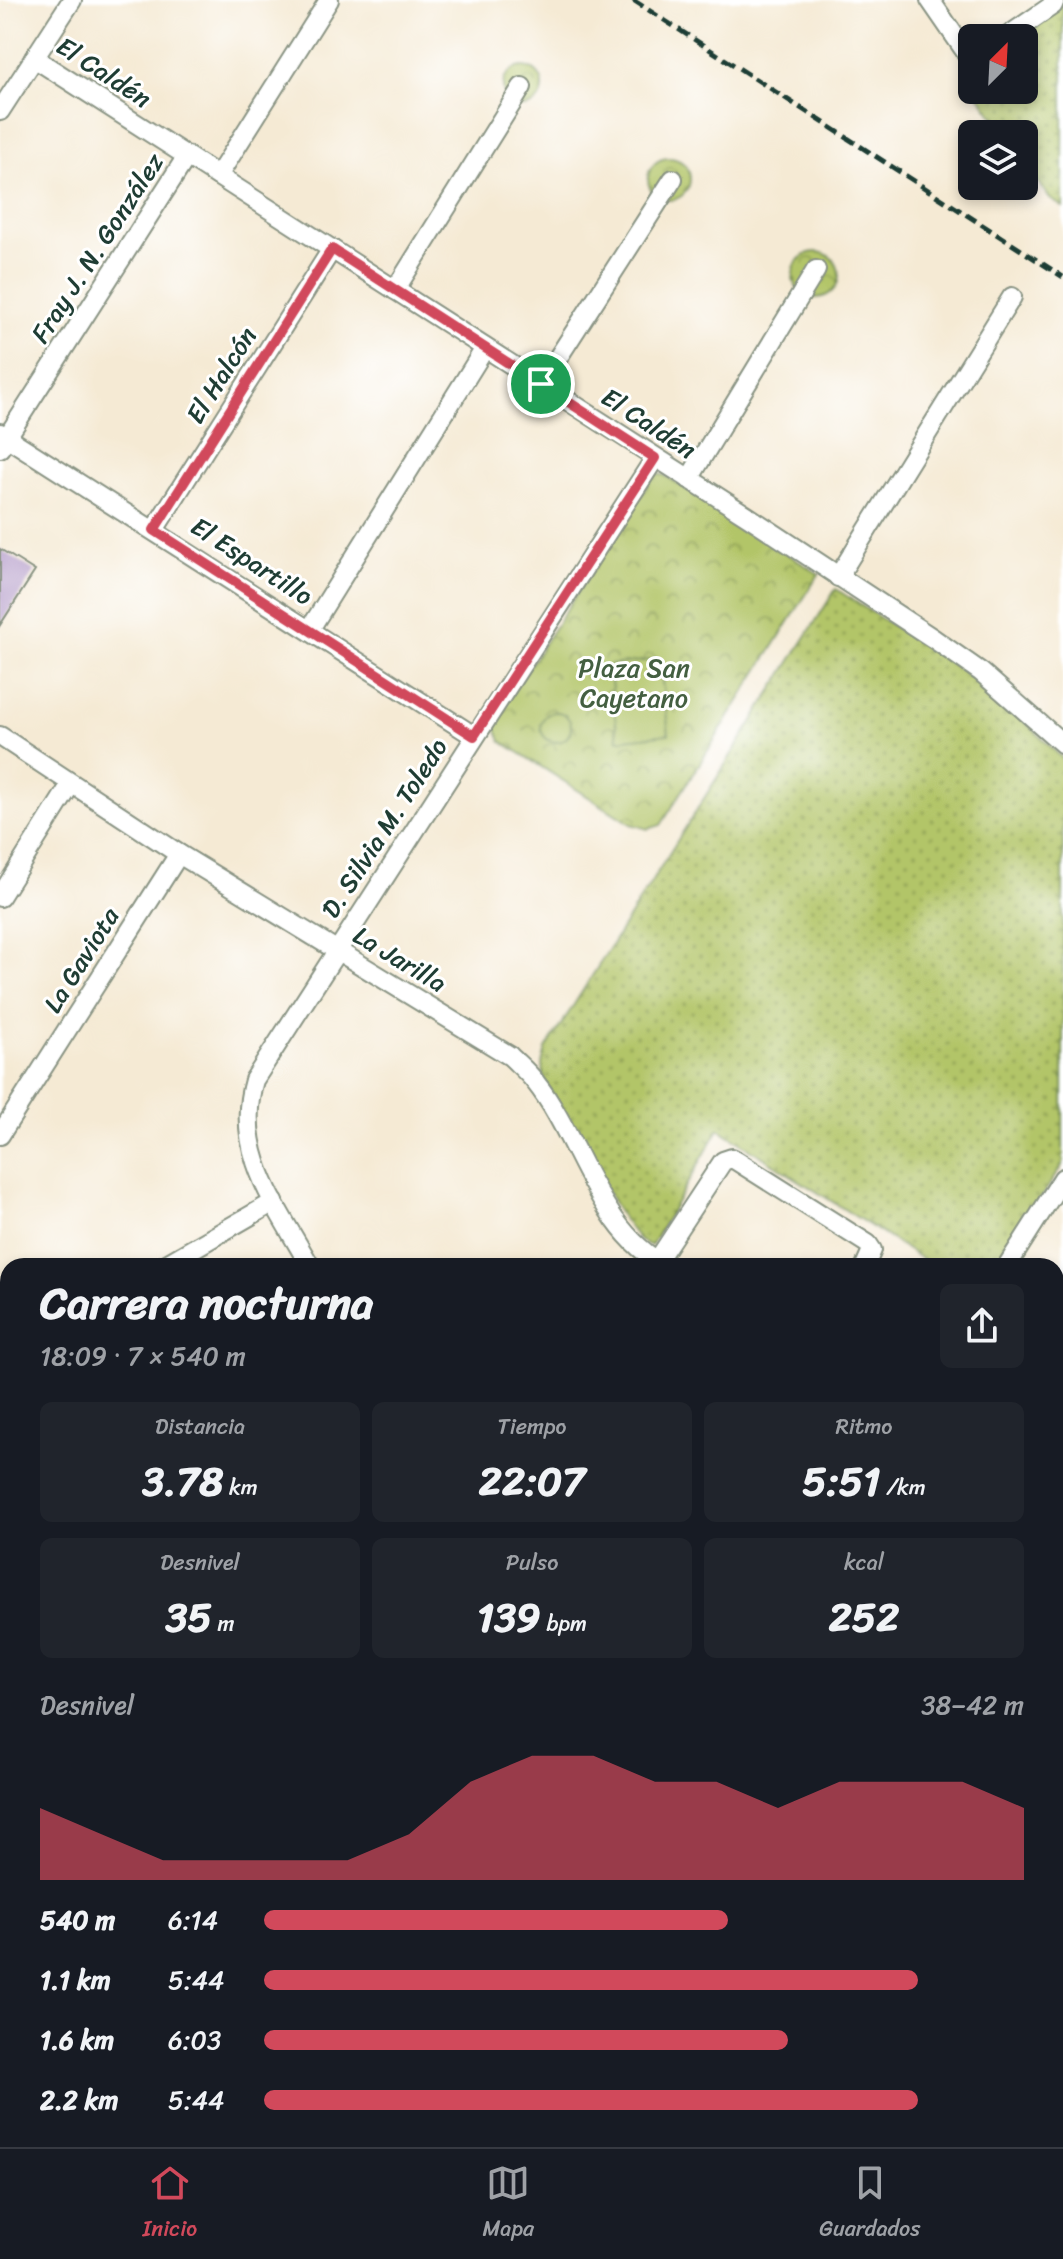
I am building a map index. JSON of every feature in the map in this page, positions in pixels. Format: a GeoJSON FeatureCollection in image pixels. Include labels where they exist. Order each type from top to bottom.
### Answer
{"type":"FeatureCollection","features":[{"type":"Feature","properties":{"kind":"street"},"geometry":{"type":"LineString","coordinates":[[0,111],[72,0]]}},
{"type":"Feature","properties":{"kind":"street"},"geometry":{"type":"LineString","coordinates":[[218,176],[329,0]]}},
{"type":"Feature","properties":{"kind":"street"},"geometry":{"type":"LineString","coordinates":[[930,0],[958,41]]}},
{"type":"Feature","properties":{"kind":"street"},"geometry":{"type":"LineString","coordinates":[[1024,24],[1054,2]]}},
{"type":"Feature","properties":{"kind":"street","name":"El Caldén"},"geometry":{"type":"LineString","coordinates":[[34,58],[689,479],[981,672],[1063,744]]}},
{"type":"Feature","properties":{"kind":"street"},"geometry":{"type":"LineString","coordinates":[[395,290],[522,87]]}},
{"type":"Feature","properties":{"kind":"street","name":"Fray J. N. González"},"geometry":{"type":"LineString","coordinates":[[2,439],[187,156]]}},
{"type":"Feature","properties":{"kind":"street"},"geometry":{"type":"LineString","coordinates":[[541,384],[673,179]]}},
{"type":"Feature","properties":{"kind":"street","name":"El Halcón"},"geometry":{"type":"LineString","coordinates":[[154,530],[332,249]]}},
{"type":"Feature","properties":{"kind":"street"},"geometry":{"type":"LineString","coordinates":[[689,479],[816,270]]}},
{"type":"Feature","properties":{"kind":"street"},"geometry":{"type":"LineString","coordinates":[[838,577],[1012,297]]}},
{"type":"Feature","properties":{"kind":"street"},"geometry":{"type":"LineString","coordinates":[[310,629],[485,348]]}},
{"type":"Feature","properties":{"kind":"street","name":"El Espartillo"},"geometry":{"type":"LineString","coordinates":[[2,439],[154,530],[474,736]]}},
{"type":"Feature","properties":{"kind":"street","name":"D. Silvia M. Toledo"},"geometry":{"type":"LineString","coordinates":[[306,1258],[274,1202],[250,1149],[248,1099],[263,1063],[655,458]]}},
{"type":"Feature","properties":{"kind":"street","name":"La Jarilla"},"geometry":{"type":"LineString","coordinates":[[0,736],[179,854],[493,1044],[522,1068],[544,1094],[607,1207],[626,1235],[655,1258]]}},
{"type":"Feature","properties":{"kind":"street"},"geometry":{"type":"LineString","coordinates":[[0,897],[71,784]]}},
{"type":"Feature","properties":{"kind":"street","name":"La Gaviota"},"geometry":{"type":"LineString","coordinates":[[0,1135],[179,854]]}},
{"type":"Feature","properties":{"kind":"street"},"geometry":{"type":"LineString","coordinates":[[666,1258],[723,1161],[732,1158],[868,1244],[872,1250],[868,1258]]}},
{"type":"Feature","properties":{"kind":"street"},"geometry":{"type":"LineString","coordinates":[[1012,1258],[1063,1178]]}},
{"type":"Feature","properties":{"kind":"street"},"geometry":{"type":"LineString","coordinates":[[177,1258],[274,1202]]}},
{"type":"Feature","properties":{"kind":"green space"},"geometry":{"type":"Polygon","coordinates":[[[1063,4],[1063,207],[1050,199],[1038,181],[1038,120],[996,120],[985,104],[1038,104],[1038,24],[1034,24],[1063,4]]]}},
{"type":"Feature","properties":{"kind":"green space"},"geometry":{"type":"Polygon","coordinates":[[[523,67],[537,73],[543,87],[537,101],[523,107],[509,101],[503,87],[509,73],[523,67]]]}},
{"type":"Feature","properties":{"kind":"green space"},"geometry":{"type":"Polygon","coordinates":[[[669,158],[684,164],[690,179],[684,194],[669,200],[654,194],[648,179],[654,164],[669,158]]]}},
{"type":"Feature","properties":{"kind":"green space"},"geometry":{"type":"Polygon","coordinates":[[[816,252],[832,259],[839,275],[832,291],[816,298],[800,291],[793,275],[800,259],[816,252]]]}},
{"type":"Feature","properties":{"kind":"green space","name":"Plaza San Cayetano"},"geometry":{"type":"Polygon","coordinates":[[[655,474],[664,475],[819,574],[661,825],[648,829],[631,824],[501,741],[496,727],[500,711],[655,474]]]}},
{"type":"Feature","properties":{"kind":"green space"},"geometry":{"type":"Polygon","coordinates":[[[836,589],[977,681],[1063,759],[1063,1164],[1002,1258],[921,1258],[719,1129],[651,1246],[640,1241],[621,1216],[544,1079],[542,1064],[546,1049],[836,589]]]}},
{"type":"Feature","properties":{"kind":"green space"},"geometry":{"type":"Polygon","coordinates":[[[659,659],[669,734],[618,740],[609,665],[659,659]]]}},
{"type":"Feature","properties":{"kind":"green space"},"geometry":{"type":"Polygon","coordinates":[[[556,712],[562,713],[570,721],[570,733],[562,741],[556,742],[550,741],[542,733],[541,727],[542,721],[550,713],[556,712]]]}},
{"type":"Feature","properties":{"kind":"building"},"geometry":{"type":"Polygon","coordinates":[[[0,549],[35,571],[0,625],[0,549]]]}},
{"type":"Feature","properties":{"kind":"railway"},"geometry":{"type":"LineString","coordinates":[[633,0],[1063,277]]}},
{"type":"Feature","properties":{"kind":"route"},"geometry":{"type":"LineString","coordinates":[[332,249],[541,384],[655,458],[474,736],[154,530],[332,249]]}}]}
